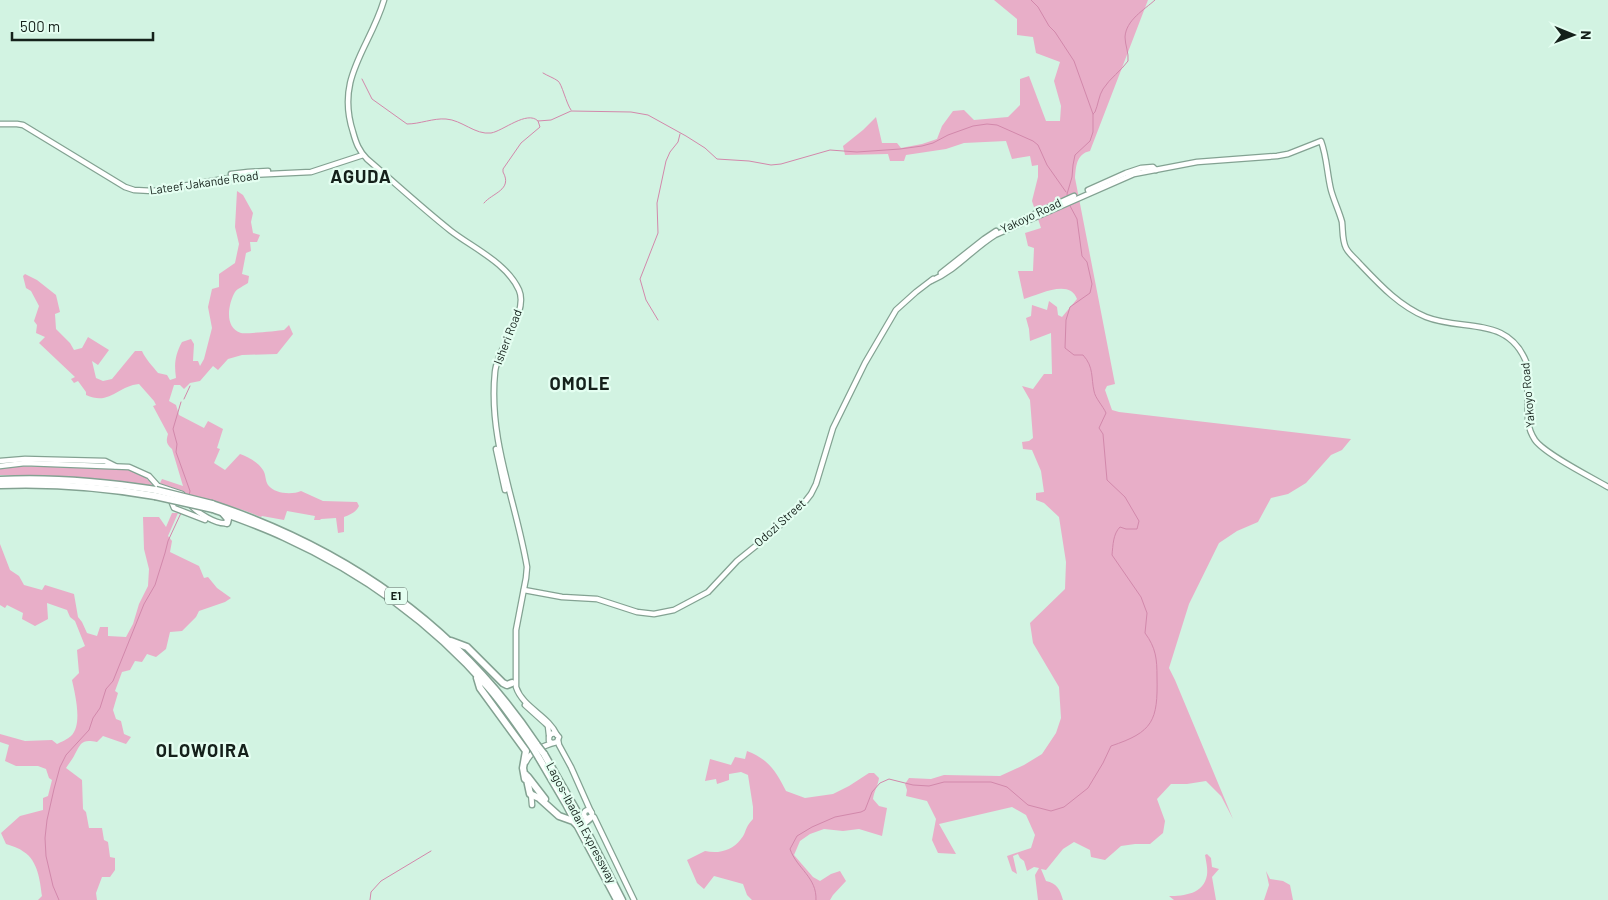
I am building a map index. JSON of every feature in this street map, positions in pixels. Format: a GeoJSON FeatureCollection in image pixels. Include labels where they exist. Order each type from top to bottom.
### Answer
{"type":"FeatureCollection","features":[{"type":"Feature","properties":{"kind":"highway","name":"Lagos-Ibadan Expressway"},"geometry":{"type":"LineString","coordinates":[[0,478],[76,480],[116,484],[213,506],[282,530],[346,563],[389,590],[436,628],[489,680],[526,729],[534,749]]}},
{"type":"Feature","properties":{"kind":"highway","name":"Lagos-Ibadan Expressway"},"geometry":{"type":"LineString","coordinates":[[0,485],[39,484],[155,493]]}},
{"type":"Feature","properties":{"kind":"highway","name":"Lagos-Ibadan Expressway"},"geometry":{"type":"LineString","coordinates":[[213,506],[222,513],[242,519],[296,542],[366,582],[401,606],[429,629],[476,674],[489,688],[534,749],[554,770],[576,810],[581,825],[617,900]]}},
{"type":"Feature","properties":{"kind":"highway"},"geometry":{"type":"LineString","coordinates":[[222,513],[229,523],[242,519]]}},
{"type":"Feature","properties":{"kind":"highway"},"geometry":{"type":"LineString","coordinates":[[447,640],[467,647],[505,684],[512,683]]}},
{"type":"Feature","properties":{"kind":"highway"},"geometry":{"type":"LineString","coordinates":[[476,674],[480,688],[526,751],[523,768],[530,794],[540,799],[559,816],[581,825],[589,814],[576,810]]}},
{"type":"Feature","properties":{"kind":"highway","name":"Lagos-Ibadan Expressway"},"geometry":{"type":"LineString","coordinates":[[541,756],[566,804],[581,825],[622,900]]}},
{"type":"Feature","properties":{"kind":"highway"},"geometry":{"type":"LineString","coordinates":[[526,776],[554,809],[560,815],[567,817],[569,812],[566,804]]}},
{"type":"Feature","properties":{"kind":"highway"},"geometry":{"type":"LineString","coordinates":[[532,805],[536,798],[540,799]]}},
{"type":"Feature","properties":{"kind":"main road","name":"Isheri Road"},"geometry":{"type":"LineString","coordinates":[[382,3],[355,66],[349,89],[349,119],[361,154],[367,162],[437,223],[504,273],[517,291],[520,299]]}},
{"type":"Feature","properties":{"kind":"main road","name":"Lateef Jakande Road"},"geometry":{"type":"LineString","coordinates":[[0,123],[17,121],[24,123],[114,178],[134,188],[152,188],[252,172],[311,170],[361,154]]}},
{"type":"Feature","properties":{"kind":"main road","name":"Lateef Jakande Road"},"geometry":{"type":"LineString","coordinates":[[0,123],[24,126],[126,187],[140,191],[153,191],[245,175],[307,173],[361,154]]}},
{"type":"Feature","properties":{"kind":"main road","name":"Yakoyo Road"},"geometry":{"type":"LineString","coordinates":[[1156,170],[1197,162],[1277,156],[1288,154],[1321,141],[1331,190],[1342,223],[1343,241],[1352,256],[1382,287],[1416,312],[1444,322],[1494,329],[1508,338],[1524,355],[1527,364],[1528,422],[1535,440],[1546,450],[1608,487]]}},
{"type":"Feature","properties":{"kind":"main road","name":"Isheri Road"},"geometry":{"type":"LineString","coordinates":[[361,154],[453,232],[497,263],[516,285],[520,299],[516,319],[500,353],[495,373],[496,433],[499,458],[527,567],[516,630],[516,687],[520,696],[552,726],[557,735],[554,742]]}},
{"type":"Feature","properties":{"kind":"main road"},"geometry":{"type":"LineString","coordinates":[[346,160],[360,158],[367,162]]}},
{"type":"Feature","properties":{"kind":"main road"},"geometry":{"type":"LineString","coordinates":[[248,167],[252,172]]}},
{"type":"Feature","properties":{"kind":"main road"},"geometry":{"type":"LineString","coordinates":[[1127,175],[1141,168],[1153,167],[1156,170]]}},
{"type":"Feature","properties":{"kind":"main road"},"geometry":{"type":"LineString","coordinates":[[1127,175],[1156,170]]}},
{"type":"Feature","properties":{"kind":"main road","name":"Yakoyo Road"},"geometry":{"type":"LineString","coordinates":[[931,280],[984,239],[1127,175]]}},
{"type":"Feature","properties":{"kind":"main road","name":"Odozi Street"},"geometry":{"type":"LineString","coordinates":[[524,590],[562,597],[597,599],[637,612],[654,614],[674,610],[708,592],[737,561],[773,532],[811,494],[816,484],[833,428],[865,363],[896,310],[931,280]]}},
{"type":"Feature","properties":{"kind":"main road"},"geometry":{"type":"LineString","coordinates":[[0,461],[25,459],[96,461],[108,462],[116,466]]}},
{"type":"Feature","properties":{"kind":"main road"},"geometry":{"type":"LineString","coordinates":[[0,466],[25,463],[116,466],[136,470],[150,477],[158,486],[181,494],[193,512]]}},
{"type":"Feature","properties":{"kind":"main road","name":"Isheri Road"},"geometry":{"type":"LineString","coordinates":[[504,476],[524,569],[514,630],[512,683]]}},
{"type":"Feature","properties":{"kind":"main road"},"geometry":{"type":"LineString","coordinates":[[174,491],[172,503],[174,508],[193,512],[222,526],[228,526],[229,523]]}},
{"type":"Feature","properties":{"kind":"main road"},"geometry":{"type":"LineString","coordinates":[[512,683],[515,693],[548,726],[549,737],[568,764],[589,814],[594,817],[634,900]]}},
{"type":"Feature","properties":{"kind":"main road"},"geometry":{"type":"LineString","coordinates":[[546,744],[553,733],[557,735]]}},
{"type":"Feature","properties":{"kind":"main road"},"geometry":{"type":"LineString","coordinates":[[526,776],[527,762],[534,749],[554,742]]}},
{"type":"Feature","properties":{"kind":"main road"},"geometry":{"type":"LineString","coordinates":[[531,794],[532,805]]}},
{"type":"Feature","properties":{"kind":"shaded area"},"geometry":{"type":"Polygon","coordinates":[[[994,0],[1148,0],[1090,151],[1079,158],[1075,174],[1115,384],[1107,386],[1105,390],[1112,410],[1351,439],[1342,450],[1331,455],[1306,483],[1288,494],[1271,498],[1258,522],[1237,531],[1219,543],[1189,604],[1169,668],[1233,819],[1221,796],[1206,781],[1171,784],[1157,799],[1165,821],[1163,833],[1150,844],[1121,846],[1105,860],[1091,857],[1090,850],[1074,842],[1063,849],[1046,870],[1041,869],[1046,881],[1053,883],[1058,888],[1063,900],[1038,900],[1035,875],[1039,868],[1034,867],[1027,871],[1024,861],[1018,854],[1013,856],[1017,874],[1012,871],[1007,856],[1031,848],[1035,835],[1026,815],[1012,807],[939,824],[956,854],[938,853],[932,840],[936,819],[927,801],[906,796],[905,784],[909,778],[931,779],[944,775],[1000,776],[1042,754],[1056,733],[1061,718],[1059,687],[1033,643],[1030,623],[1065,589],[1066,562],[1059,517],[1044,503],[1036,500],[1036,493],[1044,492],[1041,471],[1032,450],[1023,449],[1022,442],[1033,438],[1030,400],[1022,386],[1033,389],[1044,374],[1052,374],[1051,333],[1030,341],[1026,318],[1031,316],[1032,305],[1047,310],[1049,301],[1057,307],[1058,315],[1062,317],[1077,299],[1073,293],[1061,289],[1024,299],[1018,271],[1033,271],[1034,248],[1028,246],[1025,233],[1041,228],[1032,201],[1038,177],[1038,165],[1032,166],[1030,156],[1012,159],[1006,141],[964,143],[946,149],[906,155],[904,161],[890,161],[888,154],[845,155],[843,146],[876,117],[882,143],[897,143],[901,148],[937,139],[942,126],[953,111],[964,110],[974,120],[1008,117],[1020,105],[1020,79],[1029,76],[1046,121],[1060,121],[1061,106],[1054,81],[1060,62],[1036,53],[1033,37],[1017,35],[1017,19],[994,0]]]}},
{"type":"Feature","properties":{"kind":"shaded area"},"geometry":{"type":"Polygon","coordinates":[[[237,191],[243,195],[253,213],[251,222],[253,233],[260,235],[257,242],[250,242],[251,251],[246,253],[242,274],[249,276],[248,283],[235,292],[229,309],[230,321],[232,326],[241,333],[284,330],[289,325],[293,334],[277,354],[242,355],[228,359],[218,370],[213,366],[200,381],[190,383],[184,389],[180,385],[174,385],[169,401],[176,405],[179,415],[204,428],[208,421],[223,429],[217,448],[220,449],[214,463],[225,470],[240,454],[258,465],[264,472],[268,485],[279,492],[301,491],[323,501],[357,502],[359,506],[356,510],[344,517],[344,532],[338,533],[336,518],[314,520],[315,516],[287,511],[284,520],[261,517],[159,485],[162,479],[183,486],[172,449],[167,442],[168,434],[153,406],[156,405],[154,401],[139,384],[131,385],[108,397],[94,398],[86,395],[78,381],[74,383],[71,379],[75,377],[39,343],[45,337],[36,333],[37,325],[34,321],[39,306],[31,291],[26,288],[23,276],[25,274],[37,280],[56,295],[60,312],[55,314],[56,329],[70,343],[74,350],[82,348],[88,337],[109,350],[98,365],[92,361],[96,378],[103,381],[112,379],[135,351],[142,351],[158,373],[167,375],[170,380],[176,378],[176,355],[182,342],[191,339],[194,344],[193,361],[198,361],[200,366],[204,359],[212,328],[208,307],[212,289],[219,287],[219,274],[235,263],[239,244],[235,227],[237,191]]]}},
{"type":"Feature","properties":{"kind":"shaded area"},"geometry":{"type":"Polygon","coordinates":[[[20,466],[124,469],[142,475],[155,488],[92,479],[0,475],[0,468],[20,466]]]}},
{"type":"Feature","properties":{"kind":"shaded area"},"geometry":{"type":"Polygon","coordinates":[[[172,513],[178,513],[168,536],[172,541],[170,552],[199,566],[204,578],[208,577],[217,588],[231,598],[199,611],[196,617],[182,631],[170,632],[166,649],[156,657],[147,654],[142,662],[135,661],[130,670],[122,672],[115,691],[118,693],[113,710],[116,719],[121,721],[124,734],[131,737],[126,744],[103,736],[97,742],[85,741],[66,768],[82,780],[83,809],[86,812],[89,828],[102,828],[104,840],[108,842],[110,857],[115,858],[115,870],[110,877],[102,877],[96,893],[97,900],[38,900],[42,896],[35,866],[29,856],[15,847],[6,844],[1,833],[20,816],[43,810],[43,798],[48,796],[52,780],[49,778],[46,769],[38,766],[16,766],[5,761],[9,745],[0,742],[0,734],[25,741],[52,740],[57,744],[71,736],[77,725],[76,701],[72,680],[79,673],[77,650],[85,646],[75,621],[70,617],[67,610],[47,603],[48,619],[35,626],[22,619],[23,613],[7,605],[5,608],[0,605],[0,544],[10,570],[19,576],[24,585],[42,590],[45,585],[74,594],[78,617],[87,633],[97,636],[100,627],[108,627],[108,636],[126,637],[148,586],[149,569],[144,549],[143,517],[159,517],[166,527],[172,513]]]}},
{"type":"Feature","properties":{"kind":"shaded area"},"geometry":{"type":"Polygon","coordinates":[[[747,751],[771,766],[786,791],[805,798],[833,794],[869,773],[874,773],[879,778],[873,799],[879,806],[887,808],[882,836],[859,829],[843,831],[824,829],[810,834],[800,841],[794,855],[813,877],[820,881],[840,871],[846,881],[830,900],[752,900],[747,895],[743,884],[714,876],[704,889],[697,883],[687,860],[705,851],[720,852],[729,849],[743,836],[753,819],[748,775],[741,772],[729,774],[729,780],[717,784],[716,779],[705,781],[710,759],[731,765],[735,757],[745,759],[747,751]]]}},
{"type":"Feature","properties":{"kind":"shaded area"},"geometry":{"type":"Polygon","coordinates":[[[1207,854],[1211,858],[1212,867],[1219,869],[1212,877],[1216,900],[1174,900],[1169,896],[1193,893],[1202,886],[1207,875],[1205,855],[1207,854]]]}},
{"type":"Feature","properties":{"kind":"shaded area"},"geometry":{"type":"Polygon","coordinates":[[[1266,871],[1270,879],[1283,881],[1290,885],[1293,900],[1264,900],[1269,885],[1266,871]]]}},
{"type":"Feature","properties":{"kind":"waterway"},"geometry":{"type":"LineString","coordinates":[[1031,0],[1038,7],[1074,61],[1093,114]]}},
{"type":"Feature","properties":{"kind":"waterway"},"geometry":{"type":"LineString","coordinates":[[1068,198],[1067,194],[1075,155],[1090,141],[1093,132],[1093,114],[1102,91],[1128,61],[1125,40],[1126,31],[1132,20],[1155,0]]}},
{"type":"Feature","properties":{"kind":"waterway"},"geometry":{"type":"LineString","coordinates":[[543,73],[560,83],[571,110]]}},
{"type":"Feature","properties":{"kind":"waterway"},"geometry":{"type":"LineString","coordinates":[[362,79],[372,99],[407,124],[446,119],[458,122],[479,132],[491,133],[521,119],[551,120],[571,111],[631,112],[648,115],[705,148],[717,159],[749,161],[771,165],[830,150],[857,152],[922,146],[973,126],[997,125],[1038,145],[1047,165],[1066,192]]}},
{"type":"Feature","properties":{"kind":"waterway"},"geometry":{"type":"LineString","coordinates":[[484,203],[503,187],[505,183],[503,169],[521,143],[540,127],[538,121]]}},
{"type":"Feature","properties":{"kind":"waterway"},"geometry":{"type":"LineString","coordinates":[[658,320],[646,300],[640,279],[658,233],[657,203],[666,161],[678,142],[680,134]]}},
{"type":"Feature","properties":{"kind":"waterway"},"geometry":{"type":"LineString","coordinates":[[816,900],[810,879],[790,849],[797,836],[835,817],[865,810],[872,792],[880,783],[889,779],[913,785],[929,786],[944,782],[991,782],[1007,787],[1028,805],[1051,811],[1064,807],[1088,788],[1111,746],[1136,736],[1150,723],[1154,714],[1157,692],[1157,665],[1154,649],[1145,633],[1147,613],[1141,597],[1112,555],[1114,540],[1120,527],[1137,529],[1139,521],[1125,497],[1107,480],[1103,434],[1099,428],[1106,413],[1095,394],[1092,373],[1087,359],[1083,355],[1074,355],[1065,348],[1066,320],[1070,307],[1090,293],[1092,284],[1087,262],[1082,256],[1077,219],[1069,204]]}},
{"type":"Feature","properties":{"kind":"waterway"},"geometry":{"type":"LineString","coordinates":[[184,399],[190,386]]}},
{"type":"Feature","properties":{"kind":"waterway"},"geometry":{"type":"LineString","coordinates":[[181,402],[173,429],[177,444],[176,452],[190,491],[189,496]]}},
{"type":"Feature","properties":{"kind":"waterway"},"geometry":{"type":"LineString","coordinates":[[59,900],[53,886],[46,856],[45,838],[47,820],[60,767],[66,755],[89,730],[93,718],[100,708],[106,689],[113,681],[144,604],[155,585],[168,541],[181,513]]}},
{"type":"Feature","properties":{"kind":"waterway"},"geometry":{"type":"LineString","coordinates":[[370,900],[371,892],[381,881],[431,851]]}},
{"type":"Feature","properties":{"kind":"district","name":"AGUDA"},"geometry":{"type":"Point","coordinates":[361,177]}},
{"type":"Feature","properties":{"kind":"district","name":"OMOLE"},"geometry":{"type":"Point","coordinates":[580,384]}},
{"type":"Feature","properties":{"kind":"district","name":"OLOWOIRA"},"geometry":{"type":"Point","coordinates":[203,751]}}]}
